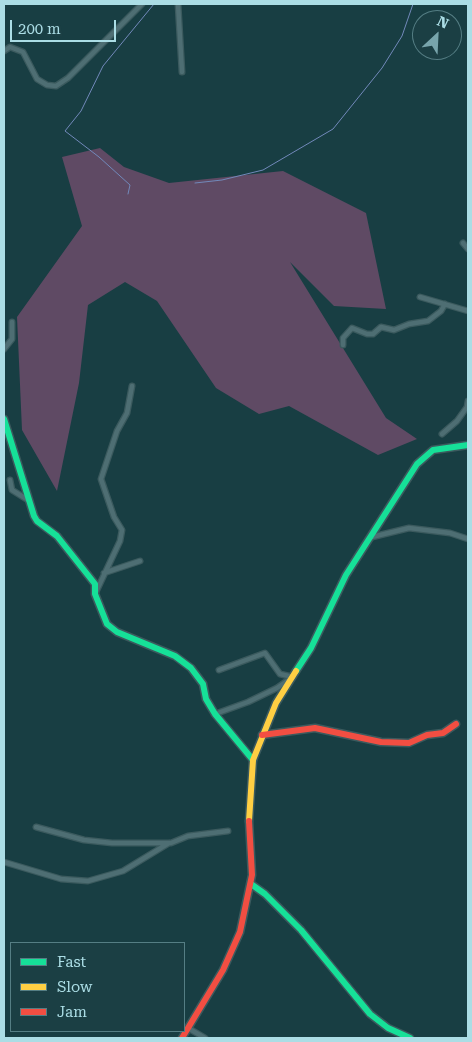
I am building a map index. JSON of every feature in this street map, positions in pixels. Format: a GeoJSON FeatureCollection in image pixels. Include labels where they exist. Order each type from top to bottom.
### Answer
{"type":"FeatureCollection","features":[{"type":"Feature","properties":{"kind":"street"},"geometry":{"type":"LineString","coordinates":[[4,51],[10,47],[23,52],[37,78],[47,85],[56,86],[68,78],[142,4]]}},
{"type":"Feature","properties":{"kind":"street"},"geometry":{"type":"LineString","coordinates":[[178,4],[182,72]]}},
{"type":"Feature","properties":{"kind":"street"},"geometry":{"type":"LineString","coordinates":[[462,243],[468,248]]}},
{"type":"Feature","properties":{"kind":"street"},"geometry":{"type":"LineString","coordinates":[[420,297],[468,311]]}},
{"type":"Feature","properties":{"kind":"street"},"geometry":{"type":"LineString","coordinates":[[343,345],[343,338],[352,328],[367,334],[373,334],[381,327],[394,330],[409,324],[428,320],[441,311],[445,304]]}},
{"type":"Feature","properties":{"kind":"street"},"geometry":{"type":"LineString","coordinates":[[4,349],[12,339],[12,322]]}},
{"type":"Feature","properties":{"kind":"street"},"geometry":{"type":"LineString","coordinates":[[95,594],[120,541],[122,530],[114,517],[102,479],[117,431],[127,413],[132,386]]}},
{"type":"Feature","properties":{"kind":"street"},"geometry":{"type":"LineString","coordinates":[[442,434],[457,421],[467,407],[468,401]]}},
{"type":"Feature","properties":{"kind":"street"},"geometry":{"type":"LineString","coordinates":[[4,419],[28,500],[37,521],[57,536],[95,584],[95,594],[105,619],[111,628],[175,656],[192,668],[203,684],[206,699],[215,714],[253,760]]}},
{"type":"Feature","properties":{"kind":"street"},"geometry":{"type":"LineString","coordinates":[[182,1038],[232,951],[240,932],[251,884],[248,825],[253,760],[276,703],[311,648],[338,589],[423,457],[433,450],[440,448],[468,445]]}},
{"type":"Feature","properties":{"kind":"street"},"geometry":{"type":"LineString","coordinates":[[10,480],[12,490],[28,500]]}},
{"type":"Feature","properties":{"kind":"street"},"geometry":{"type":"LineString","coordinates":[[372,537],[409,528],[450,533],[468,539]]}},
{"type":"Feature","properties":{"kind":"street"},"geometry":{"type":"LineString","coordinates":[[104,573],[140,561]]}},
{"type":"Feature","properties":{"kind":"street"},"geometry":{"type":"LineString","coordinates":[[219,670],[266,653],[280,674],[293,677]]}},
{"type":"Feature","properties":{"kind":"street"},"geometry":{"type":"LineString","coordinates":[[215,714],[277,688],[293,677]]}},
{"type":"Feature","properties":{"kind":"street"},"geometry":{"type":"LineString","coordinates":[[262,735],[308,728],[381,742],[409,743],[427,736],[443,733],[456,724]]}},
{"type":"Feature","properties":{"kind":"street"},"geometry":{"type":"LineString","coordinates":[[36,827],[84,840],[112,843],[171,843]]}},
{"type":"Feature","properties":{"kind":"street"},"geometry":{"type":"LineString","coordinates":[[4,862],[61,879],[88,881],[123,871],[171,843],[188,836],[228,831]]}},
{"type":"Feature","properties":{"kind":"street"},"geometry":{"type":"LineString","coordinates":[[251,884],[265,894],[301,930],[322,958],[370,1014],[400,1038]]}},
{"type":"Feature","properties":{"kind":"street"},"geometry":{"type":"LineString","coordinates":[[188,1028],[205,1038]]}},
{"type":"Feature","properties":{"kind":"street"},"geometry":{"type":"LineString","coordinates":[[392,1030],[410,1038]]}},
{"type":"Feature","properties":{"kind":"shaded area"},"geometry":{"type":"Polygon","coordinates":[[[100,148],[124,167],[169,183],[283,171],[366,213],[386,309],[334,306],[290,262],[386,418],[417,439],[378,455],[289,406],[259,414],[216,388],[157,301],[125,282],[88,305],[79,383],[57,491],[22,430],[17,317],[82,226],[62,157],[100,148]]]}},
{"type":"Feature","properties":{"kind":"waterway"},"geometry":{"type":"LineString","coordinates":[[128,194],[130,185],[99,157],[65,131],[81,111],[103,66],[154,4]]}},
{"type":"Feature","properties":{"kind":"waterway"},"geometry":{"type":"LineString","coordinates":[[367,4],[390,4]]}},
{"type":"Feature","properties":{"kind":"waterway"},"geometry":{"type":"LineString","coordinates":[[195,183],[222,180],[263,170],[333,129],[382,68],[402,36],[413,4]]}},
{"type":"Feature","properties":{"kind":"traffic: fast"},"geometry":{"type":"LineString","coordinates":[[4,419],[34,516],[37,521],[57,536],[95,584],[95,594],[107,624],[117,632],[175,656],[191,668],[203,684],[206,699],[215,714],[253,760]]}},
{"type":"Feature","properties":{"kind":"traffic: fast"},"geometry":{"type":"LineString","coordinates":[[296,671],[311,648],[346,575],[417,464],[433,450],[468,445]]}},
{"type":"Feature","properties":{"kind":"traffic: fast"},"geometry":{"type":"LineString","coordinates":[[251,884],[265,894],[301,930],[370,1014],[388,1028],[410,1038]]}},
{"type":"Feature","properties":{"kind":"traffic: slow"},"geometry":{"type":"LineString","coordinates":[[249,821],[253,760],[276,703],[296,671]]}},
{"type":"Feature","properties":{"kind":"traffic: jam"},"geometry":{"type":"LineString","coordinates":[[262,735],[315,728],[381,742],[409,743],[427,735],[443,733],[456,724]]}},
{"type":"Feature","properties":{"kind":"traffic: jam"},"geometry":{"type":"LineString","coordinates":[[182,1038],[223,970],[240,932],[252,875],[249,821]]}}]}
